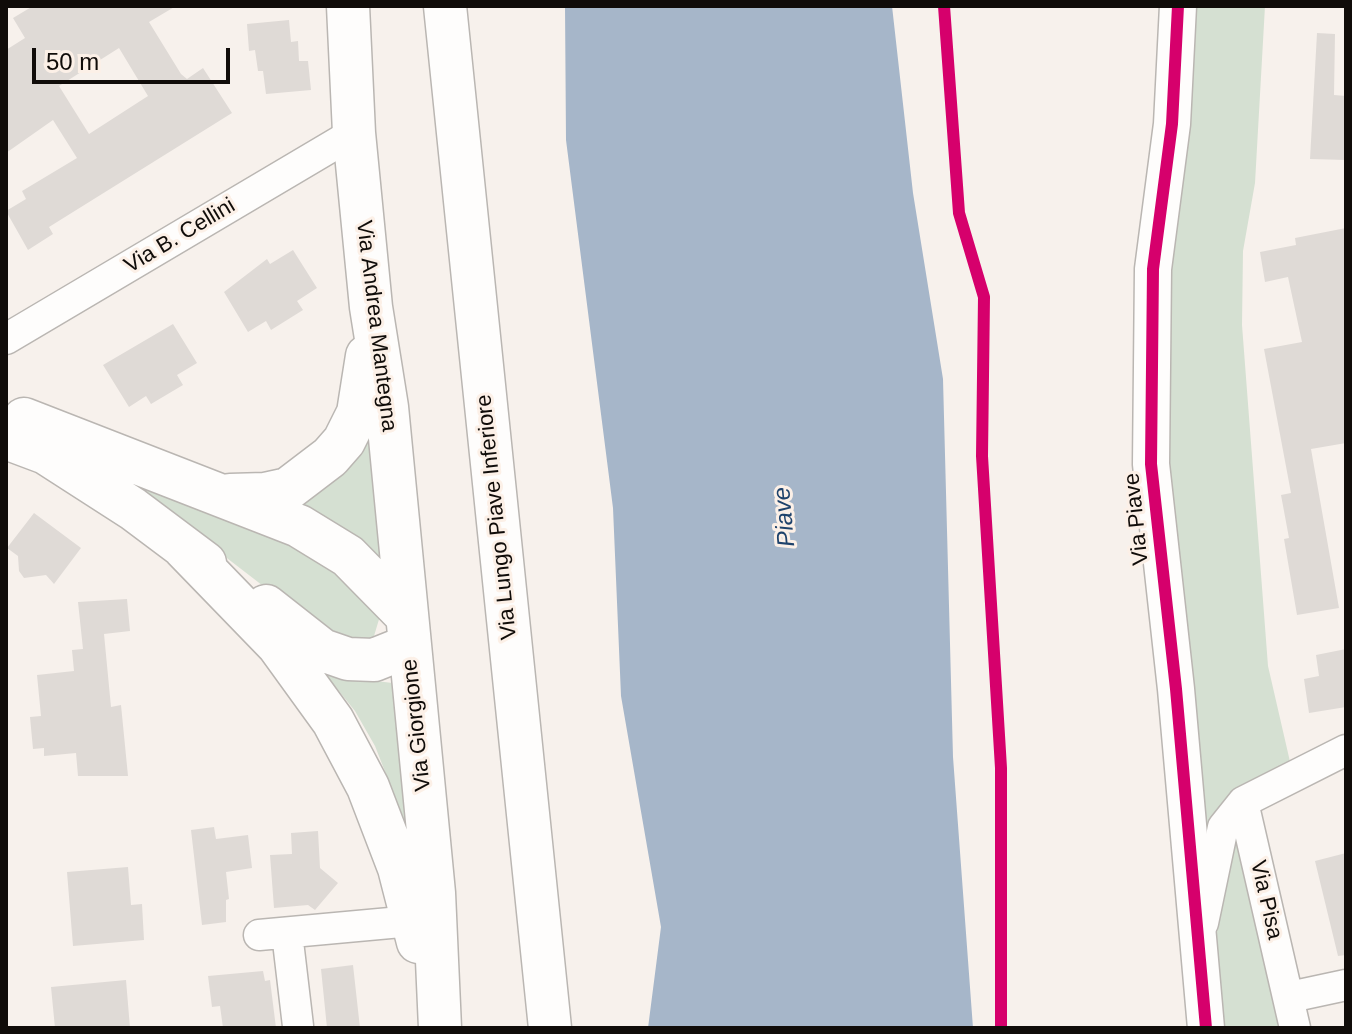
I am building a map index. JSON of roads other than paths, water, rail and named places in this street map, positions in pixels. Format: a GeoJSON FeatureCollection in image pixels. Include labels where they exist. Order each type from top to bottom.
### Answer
{"type":"FeatureCollection","features":[{"type":"Feature","properties":{"kind":"main road","name":"Via Andrea Mantegna"},"geometry":{"type":"LineString","coordinates":[[348,6],[354,133],[371,307],[387,407],[408,630]]}},
{"type":"Feature","properties":{"kind":"main road","name":"Via Lungo Piave Inferiore"},"geometry":{"type":"LineString","coordinates":[[445,6],[550,1028]]}},
{"type":"Feature","properties":{"kind":"main road"},"geometry":{"type":"LineString","coordinates":[[223,495],[265,494],[288,489],[314,472],[344,441],[358,413],[366,374],[371,307]]}},
{"type":"Feature","properties":{"kind":"main road"},"geometry":{"type":"LineString","coordinates":[[6,412],[299,526],[348,556],[408,630]]}},
{"type":"Feature","properties":{"kind":"main road","name":"Via Giorgione"},"geometry":{"type":"LineString","coordinates":[[6,438],[46,453],[133,509],[322,650],[348,659],[374,660],[408,630]]}},
{"type":"Feature","properties":{"kind":"main road","name":"Via Giorgione"},"geometry":{"type":"LineString","coordinates":[[184,548],[278,645],[333,721],[368,787],[399,868],[439,1023]]}},
{"type":"Feature","properties":{"kind":"main road","name":"Via Giorgione"},"geometry":{"type":"LineString","coordinates":[[408,630],[434,893],[439,1023]]}},
{"type":"Feature","properties":{"kind":"street","name":"Via Piave"},"geometry":{"type":"LineString","coordinates":[[1178,6],[1172,124],[1153,269],[1151,464],[1176,689],[1196,953],[1206,1028]]}},
{"type":"Feature","properties":{"kind":"street","name":"Via B. Cellini"},"geometry":{"type":"LineString","coordinates":[[6,339],[354,133]]}},
{"type":"Feature","properties":{"kind":"street"},"geometry":{"type":"LineString","coordinates":[[1196,953],[1223,827],[1243,802],[1346,750]]}},
{"type":"Feature","properties":{"kind":"street","name":"Via Pisa"},"geometry":{"type":"LineString","coordinates":[[1243,802],[1295,1028]]}},
{"type":"Feature","properties":{"kind":"street"},"geometry":{"type":"LineString","coordinates":[[298,1026],[273,934],[412,921]]}},
{"type":"Feature","properties":{"kind":"street"},"geometry":{"type":"LineString","coordinates":[[1290,997],[1346,985]]}},
{"type":"Feature","properties":{"kind":"water","name":"Piave"},"geometry":{"type":"Polygon","coordinates":[[[565,6],[892,6],[913,193],[943,379],[953,757],[973,1028],[648,1028],[661,927],[621,696],[613,508],[566,140],[565,6]]]}}]}
